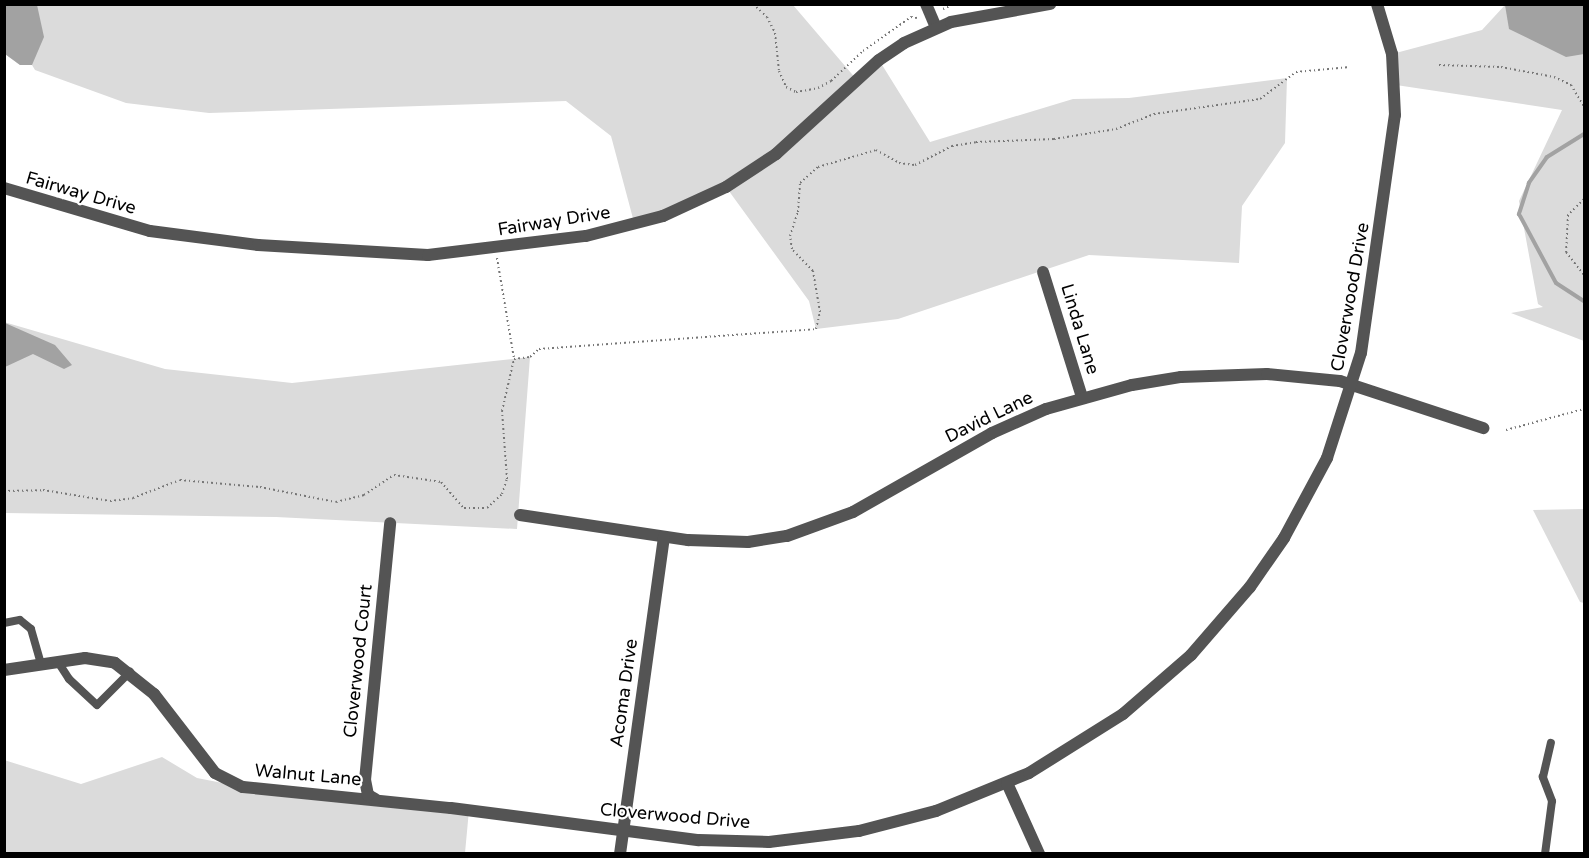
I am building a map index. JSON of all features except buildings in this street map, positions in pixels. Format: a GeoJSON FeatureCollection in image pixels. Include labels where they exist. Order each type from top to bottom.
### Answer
{"type":"FeatureCollection","features":[{"type":"Feature","properties":{"kind":"street"},"geometry":{"type":"LineString","coordinates":[[926,4],[936,28]]}},
{"type":"Feature","properties":{"kind":"street","name":"Fairway Drive"},"geometry":{"type":"LineString","coordinates":[[4,188],[111,222],[199,239],[378,254],[428,255],[496,249],[635,226],[690,205],[776,154],[879,60],[936,28],[970,17],[1050,4]]}},
{"type":"Feature","properties":{"kind":"street","name":"Cloverwood Drive"},"geometry":{"type":"LineString","coordinates":[[375,799],[623,831],[749,842],[819,837],[908,820],[1007,783],[1056,758],[1123,714],[1191,655],[1225,618],[1284,538],[1310,495],[1335,440],[1353,384],[1371,304],[1395,115],[1392,54],[1377,4]]}},
{"type":"Feature","properties":{"kind":"street","name":"Linda Lane"},"geometry":{"type":"LineString","coordinates":[[1043,272],[1082,397]]}},
{"type":"Feature","properties":{"kind":"street","name":"David Lane"},"geometry":{"type":"LineString","coordinates":[[520,515],[664,537],[738,542],[807,531],[853,512],[992,433],[1082,397],[1132,385],[1231,373],[1299,376],[1353,384],[1483,428]]}},
{"type":"Feature","properties":{"kind":"street","name":"Cloverwood Court"},"geometry":{"type":"LineString","coordinates":[[375,799],[368,795],[365,780],[390,523]]}},
{"type":"Feature","properties":{"kind":"street","name":"Acoma Drive"},"geometry":{"type":"LineString","coordinates":[[620,854],[664,537]]}},
{"type":"Feature","properties":{"kind":"street","name":"Walnut Lane"},"geometry":{"type":"LineString","coordinates":[[4,670],[98,658],[130,672],[154,694],[195,750],[224,779],[253,789],[375,799]]}},
{"type":"Feature","properties":{"kind":"street"},"geometry":{"type":"LineString","coordinates":[[1007,783],[1039,854]]}},
{"type":"Feature","properties":{"kind":"lane"},"geometry":{"type":"LineString","coordinates":[[4,623],[20,620],[31,628],[41,664]]}},
{"type":"Feature","properties":{"kind":"lane"},"geometry":{"type":"LineString","coordinates":[[58,662],[69,679],[97,705],[130,672]]}},
{"type":"Feature","properties":{"kind":"lane"},"geometry":{"type":"LineString","coordinates":[[1545,854],[1552,801],[1543,777],[1551,743]]}},
{"type":"Feature","properties":{"kind":"path"},"geometry":{"type":"LineString","coordinates":[[753,4],[771,25],[779,70],[786,87],[796,92],[812,90],[831,81],[863,51],[911,17],[917,18]]}},
{"type":"Feature","properties":{"kind":"path"},"geometry":{"type":"LineString","coordinates":[[941,10],[954,4]]}},
{"type":"Feature","properties":{"kind":"path"},"geometry":{"type":"LineString","coordinates":[[1439,65],[1501,67],[1554,77],[1571,85],[1584,107]]}},
{"type":"Feature","properties":{"kind":"path"},"geometry":{"type":"LineString","coordinates":[[514,359],[530,357],[539,349],[816,329],[820,312],[813,271],[792,249],[790,236],[798,212],[800,183],[818,167],[862,151],[876,150],[899,163],[915,165],[952,146],[968,143],[1054,139],[1116,129],[1154,114],[1260,99],[1296,72],[1350,67]]}},
{"type":"Feature","properties":{"kind":"path"},"geometry":{"type":"LineString","coordinates":[[1584,199],[1568,215],[1566,252],[1584,275]]}},
{"type":"Feature","properties":{"kind":"path"},"geometry":{"type":"LineString","coordinates":[[4,491],[43,490],[110,501],[133,498],[180,480],[260,488],[336,502],[364,495],[394,475],[441,482],[464,508],[487,508],[502,494],[507,479],[502,411],[514,359],[496,249]]}},
{"type":"Feature","properties":{"kind":"path"},"geometry":{"type":"LineString","coordinates":[[1506,430],[1584,409]]}},
{"type":"Feature","properties":{"kind":"shaded area"},"geometry":{"type":"Polygon","coordinates":[[[5,4],[37,5],[44,37],[32,65],[20,65],[5,54],[5,4]]]}},
{"type":"Feature","properties":{"kind":"shaded area"},"geometry":{"type":"Polygon","coordinates":[[[5,5],[793,5],[857,80],[879,60],[930,142],[1073,99],[1129,98],[1287,78],[1285,143],[1242,206],[1239,263],[1089,255],[898,319],[816,329],[809,301],[726,187],[635,226],[611,136],[566,101],[209,113],[126,103],[35,70],[32,65],[20,65],[5,54],[5,5]]]}},
{"type":"Feature","properties":{"kind":"shaded area"},"geometry":{"type":"Polygon","coordinates":[[[1505,5],[1584,5],[1584,341],[1511,313],[1543,307],[1538,304],[1519,201],[1562,110],[1396,85],[1392,54],[1482,30],[1505,5]]]}},
{"type":"Feature","properties":{"kind":"shaded area"},"geometry":{"type":"Polygon","coordinates":[[[1505,5],[1584,5],[1584,54],[1566,57],[1509,29],[1505,5]]]}},
{"type":"Feature","properties":{"kind":"shaded area"},"geometry":{"type":"Polygon","coordinates":[[[4,322],[165,369],[292,383],[530,357],[517,529],[276,517],[5,513],[4,322]]]}},
{"type":"Feature","properties":{"kind":"shaded area"},"geometry":{"type":"Polygon","coordinates":[[[5,323],[55,345],[72,365],[64,369],[33,354],[5,367],[5,323]]]}},
{"type":"Feature","properties":{"kind":"shaded area"},"geometry":{"type":"Polygon","coordinates":[[[1584,509],[1584,603],[1580,602],[1533,510],[1584,509]]]}},
{"type":"Feature","properties":{"kind":"shaded area"},"geometry":{"type":"Polygon","coordinates":[[[162,757],[197,778],[253,789],[469,810],[465,853],[5,853],[4,760],[81,784],[162,757]]]}},
{"type":"Feature","properties":{"kind":"waterway"},"geometry":{"type":"LineString","coordinates":[[1584,134],[1547,157],[1529,183],[1519,214],[1556,283],[1584,301]]}}]}
